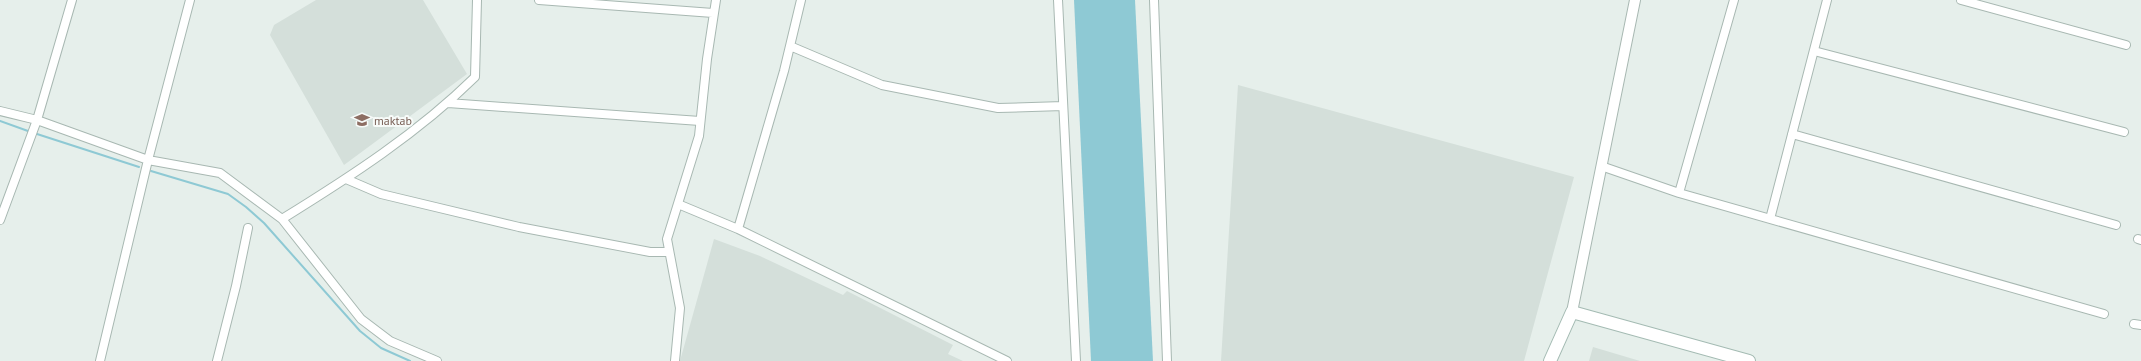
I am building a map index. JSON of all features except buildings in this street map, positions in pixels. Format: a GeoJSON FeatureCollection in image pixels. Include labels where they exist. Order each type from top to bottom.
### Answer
{"type":"FeatureCollection","features":[{"type":"Feature","properties":{"kind":"main road"},"geometry":{"type":"LineString","coordinates":[[1550,361],[1572,312],[1749,361]]}},
{"type":"Feature","properties":{"kind":"street"},"geometry":{"type":"LineString","coordinates":[[0,220],[37,120],[72,0]]}},
{"type":"Feature","properties":{"kind":"street"},"geometry":{"type":"LineString","coordinates":[[100,361],[148,160],[190,0]]}},
{"type":"Feature","properties":{"kind":"street"},"geometry":{"type":"LineString","coordinates":[[282,219],[346,179],[448,103],[475,77],[477,0]]}},
{"type":"Feature","properties":{"kind":"street"},"geometry":{"type":"LineString","coordinates":[[539,0],[713,13]]}},
{"type":"Feature","properties":{"kind":"street"},"geometry":{"type":"LineString","coordinates":[[674,361],[680,308],[666,239],[699,136],[713,13],[716,0]]}},
{"type":"Feature","properties":{"kind":"street"},"geometry":{"type":"LineString","coordinates":[[738,229],[790,46],[801,0]]}},
{"type":"Feature","properties":{"kind":"street"},"geometry":{"type":"LineString","coordinates":[[1058,0],[1076,361]]}},
{"type":"Feature","properties":{"kind":"street"},"geometry":{"type":"LineString","coordinates":[[1154,0],[1167,361]]}},
{"type":"Feature","properties":{"kind":"street"},"geometry":{"type":"LineString","coordinates":[[1572,312],[1635,0]]}},
{"type":"Feature","properties":{"kind":"street"},"geometry":{"type":"LineString","coordinates":[[1679,193],[1734,0]]}},
{"type":"Feature","properties":{"kind":"street"},"geometry":{"type":"LineString","coordinates":[[1770,219],[1827,0]]}},
{"type":"Feature","properties":{"kind":"street"},"geometry":{"type":"LineString","coordinates":[[1961,0],[2126,45]]}},
{"type":"Feature","properties":{"kind":"street"},"geometry":{"type":"LineString","coordinates":[[790,46],[882,85],[998,108],[1063,106]]}},
{"type":"Feature","properties":{"kind":"street"},"geometry":{"type":"LineString","coordinates":[[1814,51],[2124,132]]}},
{"type":"Feature","properties":{"kind":"street"},"geometry":{"type":"LineString","coordinates":[[448,103],[700,121]]}},
{"type":"Feature","properties":{"kind":"street"},"geometry":{"type":"LineString","coordinates":[[0,111],[37,120],[148,160],[220,173],[282,219],[361,319],[390,341],[437,361]]}},
{"type":"Feature","properties":{"kind":"street"},"geometry":{"type":"LineString","coordinates":[[1792,134],[2116,225]]}},
{"type":"Feature","properties":{"kind":"street"},"geometry":{"type":"LineString","coordinates":[[1601,166],[1679,193],[2104,314]]}},
{"type":"Feature","properties":{"kind":"street"},"geometry":{"type":"LineString","coordinates":[[346,179],[381,194],[519,227],[650,252],[669,252]]}},
{"type":"Feature","properties":{"kind":"street"},"geometry":{"type":"LineString","coordinates":[[678,204],[738,229],[1007,361]]}},
{"type":"Feature","properties":{"kind":"street"},"geometry":{"type":"LineString","coordinates":[[217,361],[236,286],[248,228]]}},
{"type":"Feature","properties":{"kind":"shaded area","name":"maktab"},"geometry":{"type":"Polygon","coordinates":[[[316,0],[423,0],[467,74],[344,165],[270,35],[274,25],[316,0]]]}},
{"type":"Feature","properties":{"kind":"shaded area"},"geometry":{"type":"Polygon","coordinates":[[[1238,85],[1574,177],[1524,361],[1221,361],[1238,85]]]}},
{"type":"Feature","properties":{"kind":"shaded area"},"geometry":{"type":"Polygon","coordinates":[[[714,239],[760,256],[843,295],[847,291],[953,345],[948,354],[963,361],[680,361],[714,239]]]}},
{"type":"Feature","properties":{"kind":"shaded area"},"geometry":{"type":"Polygon","coordinates":[[[1593,347],[1640,361],[1589,361],[1593,347]]]}},
{"type":"Feature","properties":{"kind":"water"},"geometry":{"type":"Polygon","coordinates":[[[1074,0],[1135,0],[1153,361],[1091,361],[1074,0]]]}},
{"type":"Feature","properties":{"kind":"waterway"},"geometry":{"type":"LineString","coordinates":[[0,121],[28,131]]}},
{"type":"Feature","properties":{"kind":"waterway"},"geometry":{"type":"LineString","coordinates":[[37,134],[139,167]]}},
{"type":"Feature","properties":{"kind":"waterway"},"geometry":{"type":"LineString","coordinates":[[151,171],[228,194],[246,207],[264,223],[360,331],[381,348],[410,361]]}},
{"type":"Feature","properties":{"kind":"place","name":"maktab"},"geometry":{"type":"Point","coordinates":[362,120]}}]}
